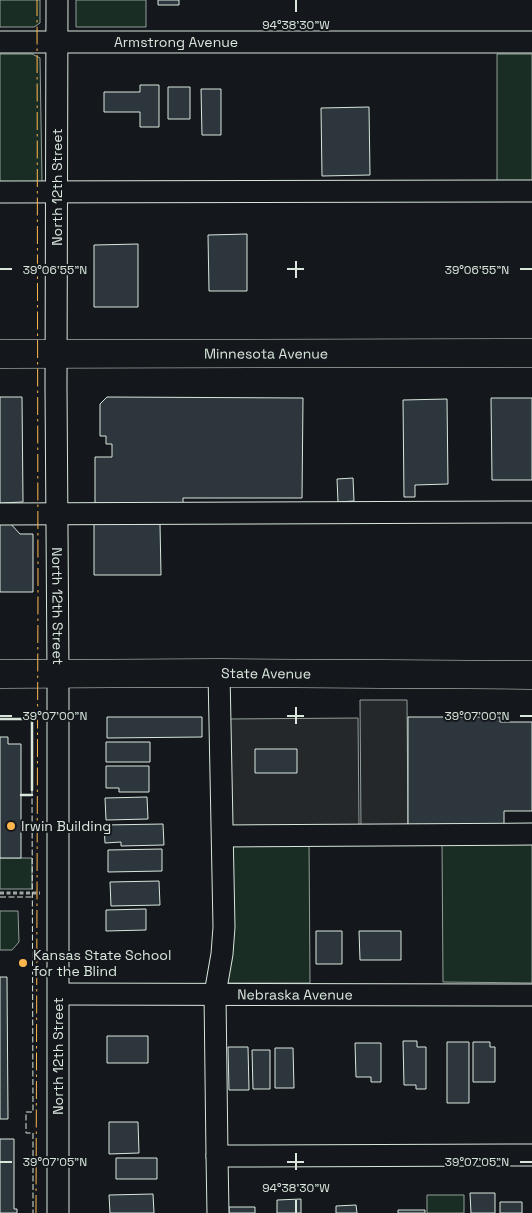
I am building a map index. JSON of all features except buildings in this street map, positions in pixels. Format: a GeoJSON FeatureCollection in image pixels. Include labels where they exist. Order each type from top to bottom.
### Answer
{"type":"FeatureCollection","features":[{"type":"Feature","properties":{"kind":"main road","name":"Minnesota Avenue"},"geometry":{"type":"LineString","coordinates":[[0,354],[532,353]]}},
{"type":"Feature","properties":{"kind":"main road","name":"State Avenue"},"geometry":{"type":"LineString","coordinates":[[0,674],[532,675]]}},
{"type":"Feature","properties":{"kind":"street","name":"North 12th Street"},"geometry":{"type":"LineString","coordinates":[[57,0],[58,1213]]}},
{"type":"Feature","properties":{"kind":"street","name":"Armstrong Avenue"},"geometry":{"type":"LineString","coordinates":[[0,42],[532,42]]}},
{"type":"Feature","properties":{"kind":"street"},"geometry":{"type":"LineString","coordinates":[[0,192],[532,191]]}},
{"type":"Feature","properties":{"kind":"street"},"geometry":{"type":"LineString","coordinates":[[0,514],[532,512]]}},
{"type":"Feature","properties":{"kind":"street"},"geometry":{"type":"LineString","coordinates":[[218,1213],[215,994],[222,954],[224,927],[219,673]]}},
{"type":"Feature","properties":{"kind":"street"},"geometry":{"type":"LineString","coordinates":[[222,836],[532,834]]}},
{"type":"Feature","properties":{"kind":"street","name":"Nebraska Avenue"},"geometry":{"type":"LineString","coordinates":[[59,994],[532,995]]}},
{"type":"Feature","properties":{"kind":"street"},"geometry":{"type":"LineString","coordinates":[[217,1156],[532,1155]]}},
{"type":"Feature","properties":{"kind":"path"},"geometry":{"type":"LineString","coordinates":[[0,893],[43,893]]}},
{"type":"Feature","properties":{"kind":"green space"},"geometry":{"type":"Polygon","coordinates":[[[0,0],[40,0],[40,23],[34,27],[0,27],[0,0]]]}},
{"type":"Feature","properties":{"kind":"green space"},"geometry":{"type":"Polygon","coordinates":[[[76,0],[146,0],[146,27],[76,27],[76,0]]]}},
{"type":"Feature","properties":{"kind":"green space"},"geometry":{"type":"Polygon","coordinates":[[[0,54],[32,54],[40,58],[42,183],[0,183],[0,54]]]}},
{"type":"Feature","properties":{"kind":"green space"},"geometry":{"type":"Polygon","coordinates":[[[497,54],[532,54],[532,186],[497,186],[497,54]]]}},
{"type":"Feature","properties":{"kind":"green space"},"geometry":{"type":"Polygon","coordinates":[[[532,839],[532,983],[443,982],[442,840],[532,839]]]}},
{"type":"Feature","properties":{"kind":"green space"},"geometry":{"type":"Polygon","coordinates":[[[228,842],[309,842],[310,983],[222,983],[228,842]]]}},
{"type":"Feature","properties":{"kind":"green space"},"geometry":{"type":"Polygon","coordinates":[[[0,858],[32,858],[32,889],[0,889],[0,858]]]}},
{"type":"Feature","properties":{"kind":"green space"},"geometry":{"type":"Polygon","coordinates":[[[0,911],[18,911],[19,942],[12,950],[0,950],[0,911]]]}},
{"type":"Feature","properties":{"kind":"green space"},"geometry":{"type":"Polygon","coordinates":[[[427,1195],[464,1195],[464,1213],[427,1213],[427,1195]]]}},
{"type":"Feature","properties":{"kind":"shaded area"},"geometry":{"type":"Polygon","coordinates":[[[360,700],[407,700],[408,830],[361,830],[360,700]]]}},
{"type":"Feature","properties":{"kind":"shaded area"},"geometry":{"type":"Polygon","coordinates":[[[358,718],[359,825],[228,827],[227,719],[358,718]]]}},
{"type":"Feature","properties":{"kind":"fence"},"geometry":{"type":"LineString","coordinates":[[32,790],[33,1112],[26,1112],[26,1133],[33,1133],[33,1213]]}},
{"type":"Feature","properties":{"kind":"fence"},"geometry":{"type":"LineString","coordinates":[[0,897],[32,897]]}},
{"type":"Feature","properties":{"kind":"wall"},"geometry":{"type":"LineString","coordinates":[[0,719],[32,719],[32,790]]}},
{"type":"Feature","properties":{"kind":"wall"},"geometry":{"type":"LineString","coordinates":[[21,795],[32,795]]}},
{"type":"Feature","properties":{"kind":"power"},"geometry":{"type":"LineString","coordinates":[[36,1213],[37,0]]}},
{"type":"Feature","properties":{"kind":"place","name":"Irwin Building"},"geometry":{"type":"Point","coordinates":[11,826]}},
{"type":"Feature","properties":{"kind":"place","name":"Kansas State School for the Blind"},"geometry":{"type":"Point","coordinates":[23,963]}}]}
